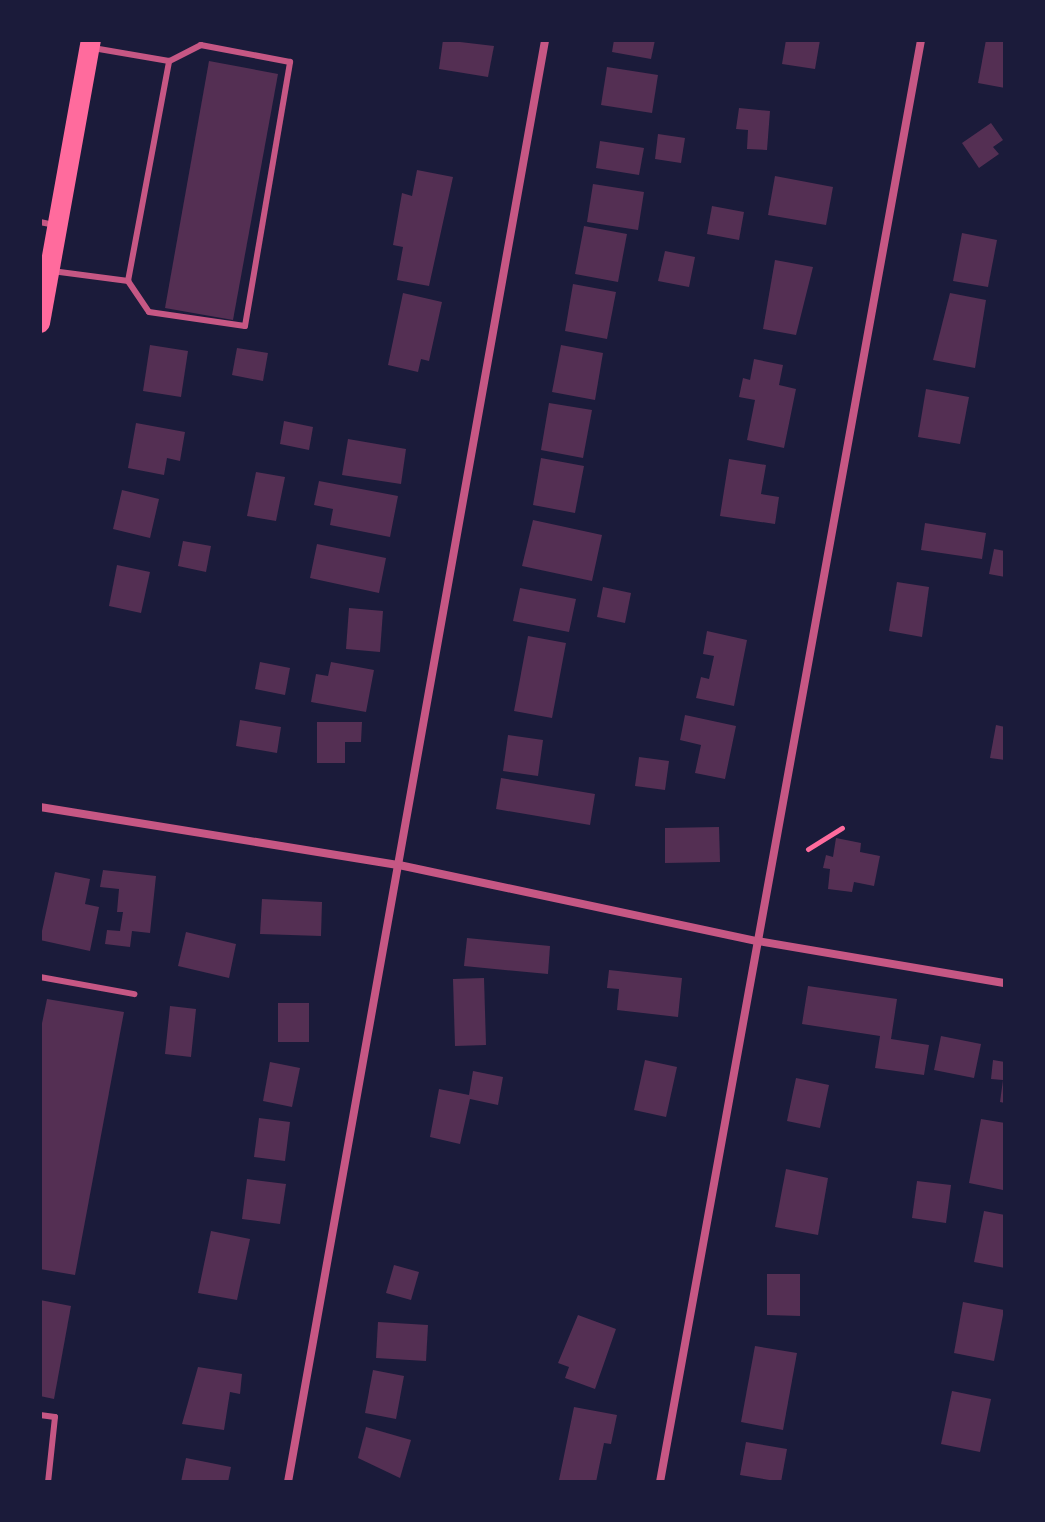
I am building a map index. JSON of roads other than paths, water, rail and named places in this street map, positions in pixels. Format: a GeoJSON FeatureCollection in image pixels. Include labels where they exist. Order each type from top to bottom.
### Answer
{"type":"FeatureCollection","features":[{"type":"Feature","properties":{"kind":"main road"},"geometry":{"type":"LineString","coordinates":[[40,323],[49,271],[49,224],[90,44]]}},
{"type":"Feature","properties":{"kind":"street"},"geometry":{"type":"LineString","coordinates":[[288,1482],[545,40]]}},
{"type":"Feature","properties":{"kind":"street"},"geometry":{"type":"LineString","coordinates":[[660,1482],[921,40]]}},
{"type":"Feature","properties":{"kind":"street"},"geometry":{"type":"LineString","coordinates":[[40,807],[399,865],[758,941],[1005,983]]}},
{"type":"Feature","properties":{"kind":"lane"},"geometry":{"type":"LineString","coordinates":[[90,44],[169,61],[201,45],[290,62],[245,326],[149,312],[128,281],[169,61]]}},
{"type":"Feature","properties":{"kind":"lane"},"geometry":{"type":"LineString","coordinates":[[49,271],[128,281]]}},
{"type":"Feature","properties":{"kind":"lane"},"geometry":{"type":"LineString","coordinates":[[40,977],[134,994]]}},
{"type":"Feature","properties":{"kind":"lane"},"geometry":{"type":"LineString","coordinates":[[40,1415],[55,1417],[48,1482]]}}]}
